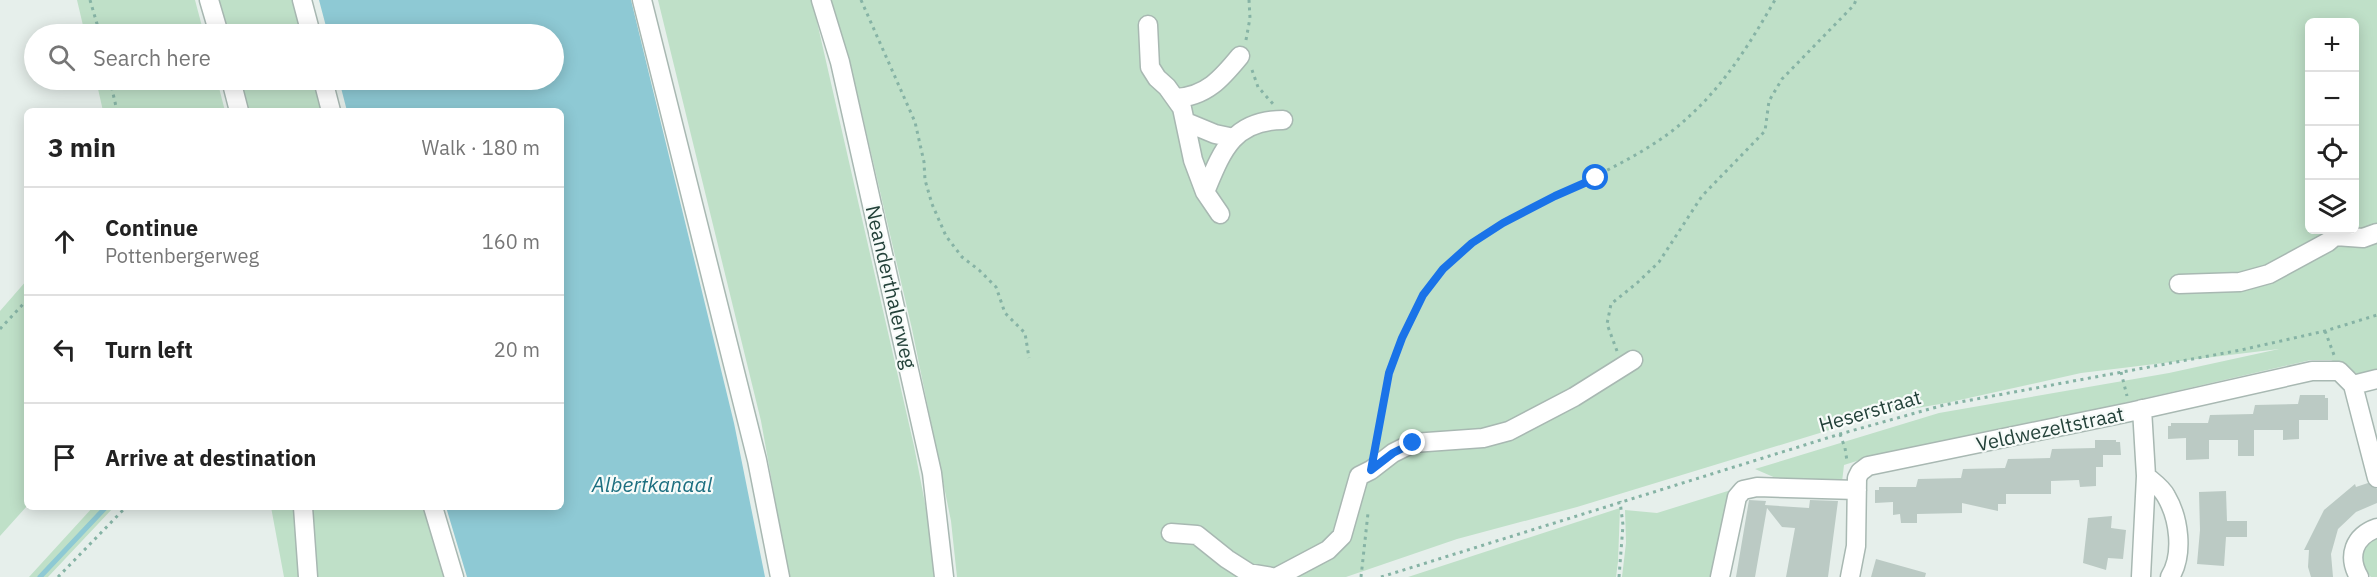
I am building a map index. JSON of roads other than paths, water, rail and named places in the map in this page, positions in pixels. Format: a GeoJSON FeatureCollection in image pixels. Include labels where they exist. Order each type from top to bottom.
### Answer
{"type":"FeatureCollection","features":[{"type":"Feature","properties":{"kind":"street"},"geometry":{"type":"LineString","coordinates":[[209,0],[216,24]]}},
{"type":"Feature","properties":{"kind":"street"},"geometry":{"type":"LineString","coordinates":[[302,0],[308,24]]}},
{"type":"Feature","properties":{"kind":"street"},"geometry":{"type":"LineString","coordinates":[[642,0],[757,460],[780,577]]}},
{"type":"Feature","properties":{"kind":"street","name":"Neanderthalerweg"},"geometry":{"type":"LineString","coordinates":[[821,0],[840,63],[932,473],[944,577]]}},
{"type":"Feature","properties":{"kind":"street"},"geometry":{"type":"LineString","coordinates":[[1148,25],[1150,67],[1182,108],[1192,160],[1205,192],[1220,214]]}},
{"type":"Feature","properties":{"kind":"street"},"geometry":{"type":"LineString","coordinates":[[1175,98],[1187,98],[1206,91],[1246,56]]}},
{"type":"Feature","properties":{"kind":"street"},"geometry":{"type":"LineString","coordinates":[[234,90],[239,108]]}},
{"type":"Feature","properties":{"kind":"street"},"geometry":{"type":"LineString","coordinates":[[326,90],[330,108]]}},
{"type":"Feature","properties":{"kind":"street"},"geometry":{"type":"LineString","coordinates":[[1205,192],[1215,167],[1234,138],[1256,122],[1283,120]]}},
{"type":"Feature","properties":{"kind":"street"},"geometry":{"type":"LineString","coordinates":[[1186,122],[1215,134],[1234,138]]}},
{"type":"Feature","properties":{"kind":"street"},"geometry":{"type":"LineString","coordinates":[[2179,284],[2240,282],[2269,274],[2335,236],[2363,238],[2377,233]]}},
{"type":"Feature","properties":{"kind":"street"},"geometry":{"type":"LineString","coordinates":[[1277,577],[1328,550],[1342,536],[1359,476],[1393,453],[1413,443],[1483,438],[1509,431],[1574,397],[1628,363]]}},
{"type":"Feature","properties":{"kind":"street","name":"Veldwezeltstraat"},"geometry":{"type":"LineString","coordinates":[[1857,490],[1857,478],[1860,472],[1868,466],[2142,410],[2312,371],[2339,371],[2353,385]]}},
{"type":"Feature","properties":{"kind":"street"},"geometry":{"type":"LineString","coordinates":[[2377,379],[2353,385],[2377,478]]}},
{"type":"Feature","properties":{"kind":"street"},"geometry":{"type":"LineString","coordinates":[[2140,577],[2146,476],[2142,410]]}},
{"type":"Feature","properties":{"kind":"street"},"geometry":{"type":"LineString","coordinates":[[2146,476],[2166,494],[2177,527],[2179,542],[2177,560],[2170,577]]}},
{"type":"Feature","properties":{"kind":"street"},"geometry":{"type":"LineString","coordinates":[[1720,577],[1737,497],[1743,490],[1751,487],[1857,490],[1856,546],[1850,577]]}},
{"type":"Feature","properties":{"kind":"street"},"geometry":{"type":"LineString","coordinates":[[303,510],[308,577]]}},
{"type":"Feature","properties":{"kind":"street"},"geometry":{"type":"LineString","coordinates":[[434,510],[454,577]]}},
{"type":"Feature","properties":{"kind":"street"},"geometry":{"type":"LineString","coordinates":[[2359,577],[2353,567],[2354,548],[2365,533],[2377,528]]}},
{"type":"Feature","properties":{"kind":"street"},"geometry":{"type":"LineString","coordinates":[[1171,533],[1197,535],[1249,573],[1272,577]]}},
{"type":"Feature","properties":{"kind":"water","name":"Albertkanaal"},"geometry":{"type":"Polygon","coordinates":[[[319,0],[631,0],[734,423],[765,577],[467,577],[447,510],[564,510],[564,108],[346,108],[342,90],[564,90],[564,24],[325,24],[319,0]]]}},
{"type":"Feature","properties":{"kind":"waterway"},"geometry":{"type":"LineString","coordinates":[[40,577],[103,510]]}}]}
